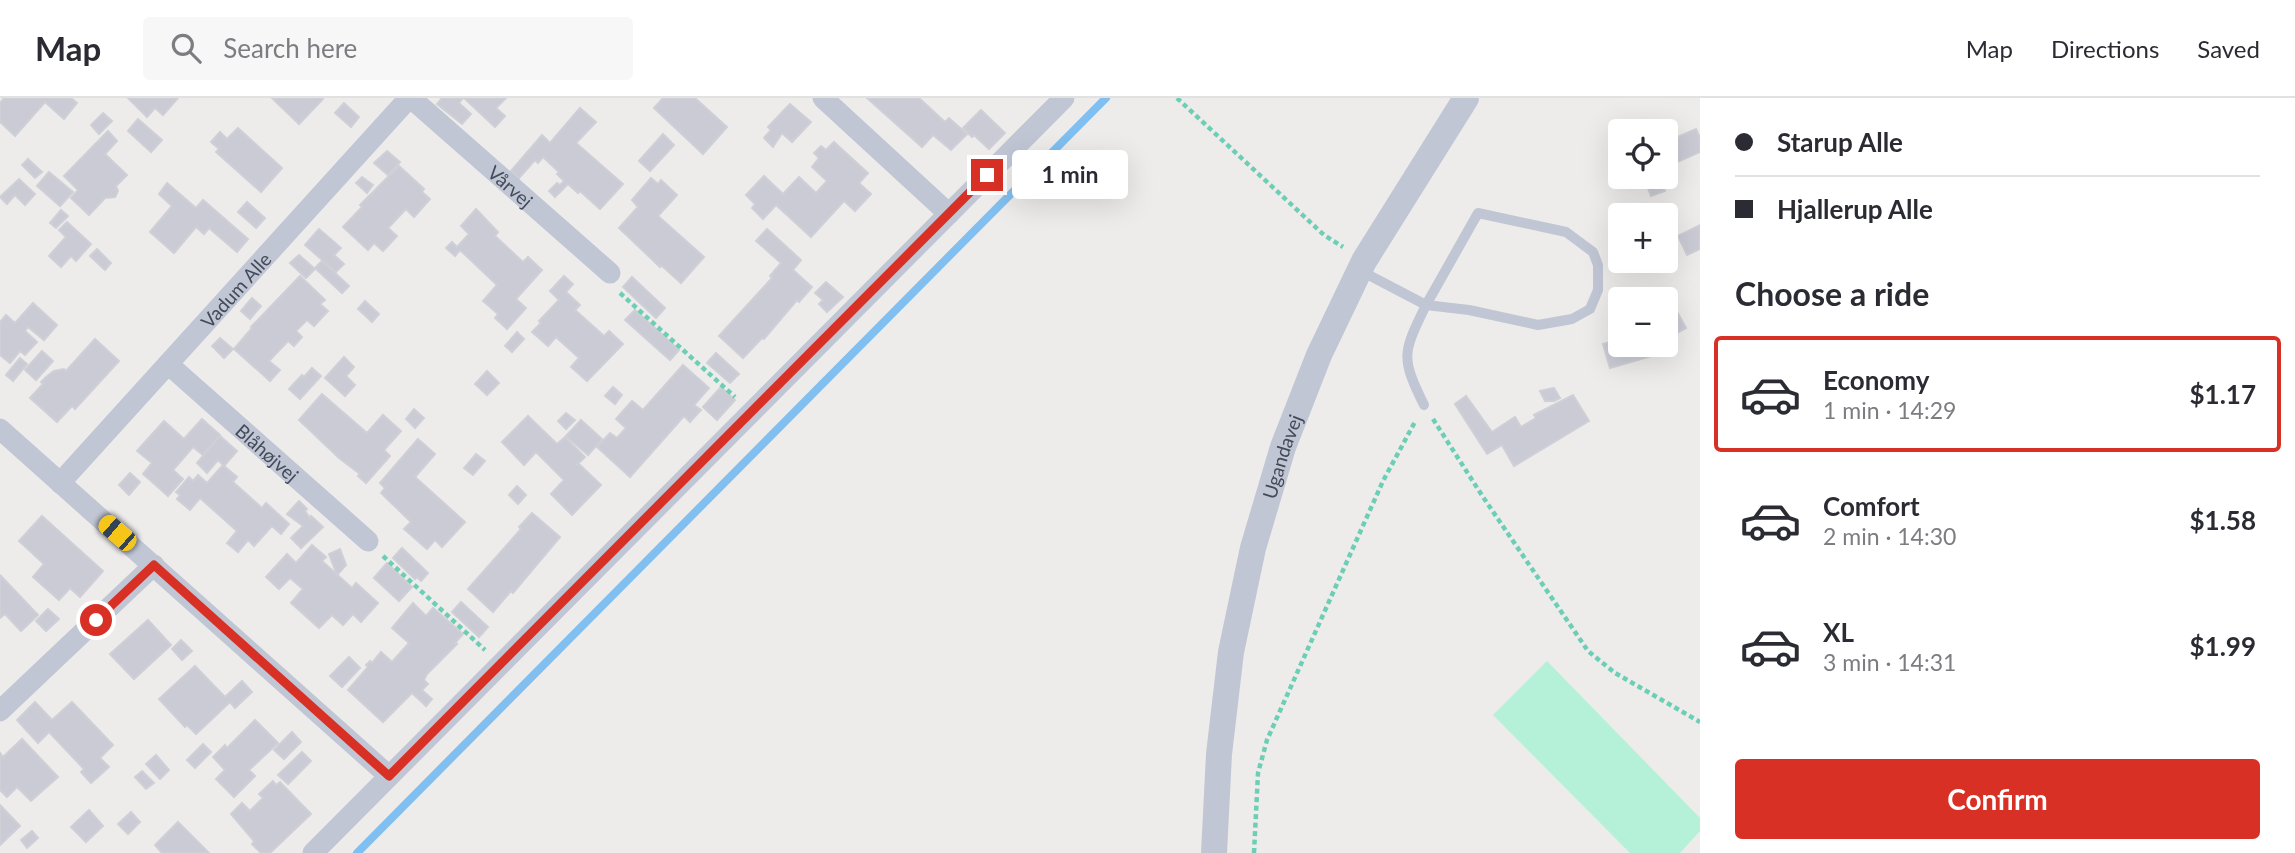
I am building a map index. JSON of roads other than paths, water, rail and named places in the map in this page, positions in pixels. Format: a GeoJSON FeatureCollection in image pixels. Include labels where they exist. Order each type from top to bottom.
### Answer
{"type":"FeatureCollection","features":[{"type":"Feature","properties":{"kind":"street","name":"Vårvej"},"geometry":{"type":"LineString","coordinates":[[410,98],[610,273]]}},
{"type":"Feature","properties":{"kind":"street","name":"Vadum Alle"},"geometry":{"type":"LineString","coordinates":[[60,483],[410,98]]}},
{"type":"Feature","properties":{"kind":"street"},"geometry":{"type":"LineString","coordinates":[[823,98],[949,214]]}},
{"type":"Feature","properties":{"kind":"street"},"geometry":{"type":"LineString","coordinates":[[313,853],[1064,98]]}},
{"type":"Feature","properties":{"kind":"street","name":"Ugandavej"},"geometry":{"type":"LineString","coordinates":[[1214,853],[1219,754],[1231,652],[1253,548],[1283,447],[1319,355],[1362,266],[1466,98]]}},
{"type":"Feature","properties":{"kind":"street","name":"Blåhøjvej"},"geometry":{"type":"LineString","coordinates":[[168,364],[368,541]]}},
{"type":"Feature","properties":{"kind":"street"},"geometry":{"type":"LineString","coordinates":[[0,429],[389,776]]}},
{"type":"Feature","properties":{"kind":"street"},"geometry":{"type":"LineString","coordinates":[[0,711],[154,565]]}},
{"type":"Feature","properties":{"kind":"lane"},"geometry":{"type":"LineString","coordinates":[[1362,266],[1426,304],[1538,325],[1572,319],[1590,309],[1598,290],[1598,265],[1592,252],[1566,232],[1478,213],[1426,304],[1407,343],[1408,372],[1424,405]]}},
{"type":"Feature","properties":{"kind":"waterway"},"geometry":{"type":"LineString","coordinates":[[357,853],[1106,98]]}}]}
